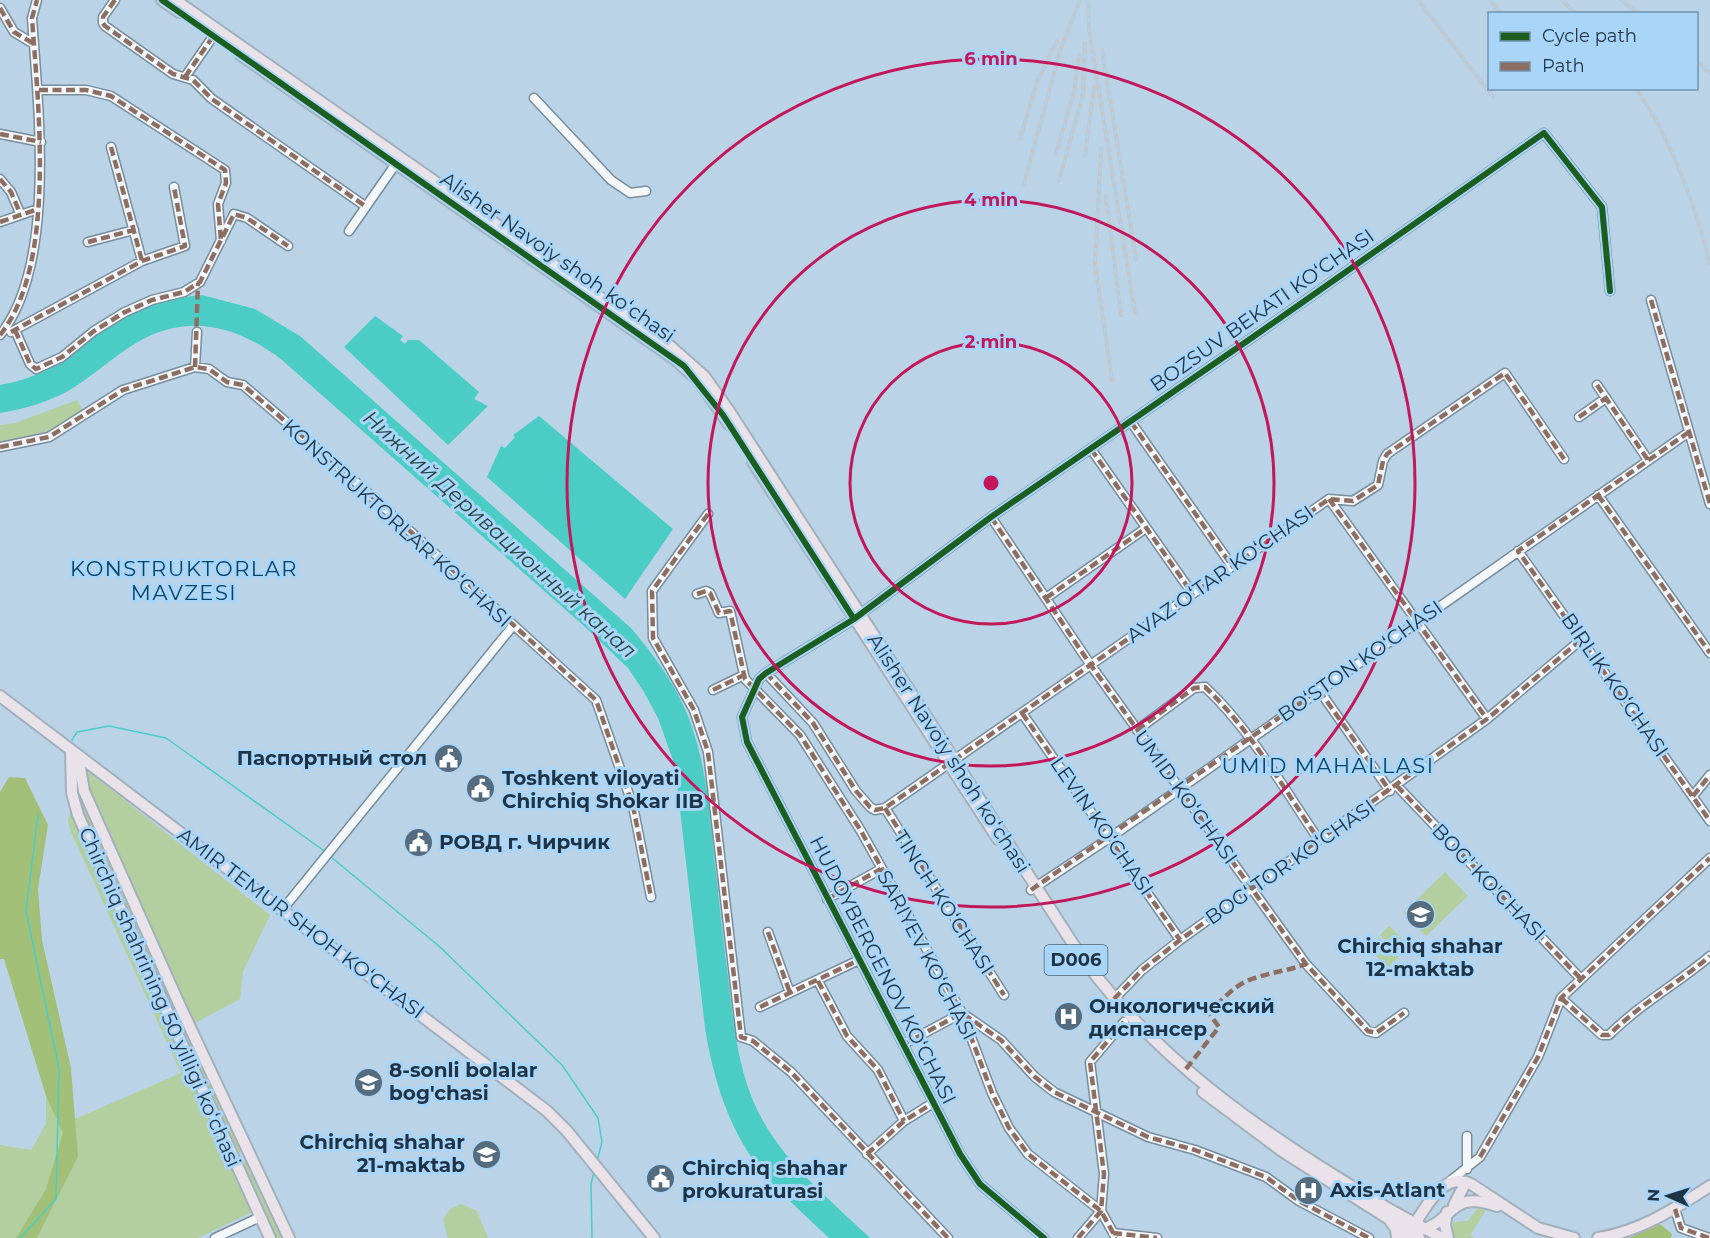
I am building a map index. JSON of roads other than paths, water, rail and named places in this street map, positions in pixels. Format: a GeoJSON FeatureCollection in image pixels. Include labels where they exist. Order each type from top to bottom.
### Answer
{"type":"FeatureCollection","features":[{"type":"Feature","properties":{"kind":"main road","name":"Alisher Navoiy shoh koʻchasi"},"geometry":{"type":"LineString","coordinates":[[162,0],[667,353],[693,374],[723,415],[952,762],[1074,956],[1124,1022],[1227,1112],[1282,1151],[1423,1234]]}},
{"type":"Feature","properties":{"kind":"main road","name":"Alisher Navoiy shoh koʻchasi"},"geometry":{"type":"LineString","coordinates":[[175,0],[688,360],[717,393],[857,617]]}},
{"type":"Feature","properties":{"kind":"main road","name":"AMIR TEMUR SHOH KO‘CHASI"},"geometry":{"type":"LineString","coordinates":[[0,696],[548,1111],[654,1238]]}},
{"type":"Feature","properties":{"kind":"main road","name":"Chirchiq shahrining 50 yilligi koʻchasi"},"geometry":{"type":"LineString","coordinates":[[75,753],[84,791],[289,1238]]}},
{"type":"Feature","properties":{"kind":"main road","name":"Chirchiq shahrining 50 yilligi koʻchasi"},"geometry":{"type":"LineString","coordinates":[[75,753],[74,802],[270,1238]]}},
{"type":"Feature","properties":{"kind":"main road","name":"Alisher Navoiy shoh koʻchasi"},"geometry":{"type":"LineString","coordinates":[[1033,888],[1114,999],[1141,1029],[1224,1100],[1388,1213]]}},
{"type":"Feature","properties":{"kind":"main road"},"geometry":{"type":"LineString","coordinates":[[132,935],[146,928]]}},
{"type":"Feature","properties":{"kind":"main road"},"geometry":{"type":"LineString","coordinates":[[181,1043],[195,1037]]}},
{"type":"Feature","properties":{"kind":"main road"},"geometry":{"type":"LineString","coordinates":[[234,1161],[249,1153]]}},
{"type":"Feature","properties":{"kind":"main road"},"geometry":{"type":"LineString","coordinates":[[1396,1238],[1396,1229],[1388,1213],[1408,1212],[1426,1205],[1447,1183],[1466,1182],[1538,1228],[1574,1238]]}},
{"type":"Feature","properties":{"kind":"main road"},"geometry":{"type":"LineString","coordinates":[[1423,1234],[1448,1212],[1466,1182]]}},
{"type":"Feature","properties":{"kind":"main road"},"geometry":{"type":"LineString","coordinates":[[1598,1238],[1619,1233],[1675,1209],[1710,1186]]}},
{"type":"Feature","properties":{"kind":"main road"},"geometry":{"type":"LineString","coordinates":[[1426,1205],[1424,1214],[1426,1219],[1431,1221],[1478,1201],[1512,1211]]}},
{"type":"Feature","properties":{"kind":"main road"},"geometry":{"type":"LineString","coordinates":[[1423,1234],[1426,1205]]}},
{"type":"Feature","properties":{"kind":"main road"},"geometry":{"type":"LineString","coordinates":[[1448,1212],[1445,1225],[1448,1238]]}},
{"type":"Feature","properties":{"kind":"street"},"geometry":{"type":"LineString","coordinates":[[0,337],[22,300],[38,209],[39,90],[32,18],[37,0]]}},
{"type":"Feature","properties":{"kind":"street"},"geometry":{"type":"LineString","coordinates":[[115,0],[103,17],[103,23],[173,74],[185,77],[365,206]]}},
{"type":"Feature","properties":{"kind":"street"},"geometry":{"type":"LineString","coordinates":[[0,8],[14,32],[34,44]]}},
{"type":"Feature","properties":{"kind":"street"},"geometry":{"type":"LineString","coordinates":[[185,77],[214,35]]}},
{"type":"Feature","properties":{"kind":"street"},"geometry":{"type":"LineString","coordinates":[[39,90],[86,90],[111,96],[225,170],[226,183],[218,204],[221,243]]}},
{"type":"Feature","properties":{"kind":"street"},"geometry":{"type":"LineString","coordinates":[[534,98],[611,180],[630,193],[646,191]]}},
{"type":"Feature","properties":{"kind":"street","name":"BOZSUV BEKATI KO‘CHASI"},"geometry":{"type":"LineString","coordinates":[[857,617],[992,517],[1544,133],[1602,207],[1610,291]]}},
{"type":"Feature","properties":{"kind":"street"},"geometry":{"type":"LineString","coordinates":[[0,134],[40,142]]}},
{"type":"Feature","properties":{"kind":"street"},"geometry":{"type":"LineString","coordinates":[[111,147],[142,261]]}},
{"type":"Feature","properties":{"kind":"street"},"geometry":{"type":"LineString","coordinates":[[350,231],[365,206],[396,165]]}},
{"type":"Feature","properties":{"kind":"street"},"geometry":{"type":"LineString","coordinates":[[0,179],[11,192],[20,213]]}},
{"type":"Feature","properties":{"kind":"street"},"geometry":{"type":"LineString","coordinates":[[0,337],[142,261],[185,246],[174,187]]}},
{"type":"Feature","properties":{"kind":"street"},"geometry":{"type":"LineString","coordinates":[[0,222],[20,213],[38,209]]}},
{"type":"Feature","properties":{"kind":"street"},"geometry":{"type":"LineString","coordinates":[[15,330],[30,364],[36,369],[62,357],[94,331],[125,312],[162,297],[184,292],[200,282],[234,213],[248,218],[288,246]]}},
{"type":"Feature","properties":{"kind":"street"},"geometry":{"type":"LineString","coordinates":[[88,242],[134,230]]}},
{"type":"Feature","properties":{"kind":"street"},"geometry":{"type":"LineString","coordinates":[[1651,300],[1710,504]]}},
{"type":"Feature","properties":{"kind":"street"},"geometry":{"type":"LineString","coordinates":[[0,447],[49,437],[123,390],[195,367],[197,332]]}},
{"type":"Feature","properties":{"kind":"street","name":"KONSTRUKTORLAR KO‘CHASI"},"geometry":{"type":"LineString","coordinates":[[195,367],[209,369],[227,382],[243,385],[356,482],[512,627],[596,700],[633,806],[651,897]]}},
{"type":"Feature","properties":{"kind":"street","name":"AVAZ O‘TAR KO‘CHASI"},"geometry":{"type":"LineString","coordinates":[[952,762],[1329,499],[1353,501],[1378,485],[1383,461],[1387,454],[1505,373],[1564,459]]}},
{"type":"Feature","properties":{"kind":"street"},"geometry":{"type":"LineString","coordinates":[[1597,385],[1648,460]]}},
{"type":"Feature","properties":{"kind":"street"},"geometry":{"type":"LineString","coordinates":[[1579,417],[1606,398]]}},
{"type":"Feature","properties":{"kind":"street"},"geometry":{"type":"LineString","coordinates":[[1131,422],[1232,566]]}},
{"type":"Feature","properties":{"kind":"street","name":"BO‘STON KO‘CHASI"},"geometry":{"type":"LineString","coordinates":[[1033,888],[1111,837],[1249,738],[1689,432]]}},
{"type":"Feature","properties":{"kind":"street"},"geometry":{"type":"LineString","coordinates":[[1090,449],[1192,593]]}},
{"type":"Feature","properties":{"kind":"street"},"geometry":{"type":"LineString","coordinates":[[1598,495],[1710,653]]}},
{"type":"Feature","properties":{"kind":"street"},"geometry":{"type":"LineString","coordinates":[[1329,499],[1415,622],[1487,719]]}},
{"type":"Feature","properties":{"kind":"street"},"geometry":{"type":"LineString","coordinates":[[708,514],[652,591],[653,638],[694,710],[708,752],[741,1037],[753,1041],[790,1072],[948,1238]]}},
{"type":"Feature","properties":{"kind":"street","name":"UMID KO‘CHASI"},"geometry":{"type":"LineString","coordinates":[[992,517],[1090,664],[1253,887],[1306,964],[1368,1031],[1376,1034],[1387,1028],[1404,1013]]}},
{"type":"Feature","properties":{"kind":"street"},"geometry":{"type":"LineString","coordinates":[[1046,598],[1146,528]]}},
{"type":"Feature","properties":{"kind":"street","name":"BIRLIK KO‘CHASI"},"geometry":{"type":"LineString","coordinates":[[1518,551],[1710,821]]}},
{"type":"Feature","properties":{"kind":"street"},"geometry":{"type":"LineString","coordinates":[[697,594],[706,591],[710,593],[719,613],[730,611],[744,675],[713,690]]}},
{"type":"Feature","properties":{"kind":"street"},"geometry":{"type":"LineString","coordinates":[[755,691],[759,679],[766,673],[857,617]]}},
{"type":"Feature","properties":{"kind":"street"},"geometry":{"type":"LineString","coordinates":[[283,909],[512,627]]}},
{"type":"Feature","properties":{"kind":"street","name":"BOG‘ TOR KO‘CHASI"},"geometry":{"type":"LineString","coordinates":[[1114,999],[1142,970],[1180,940],[1487,719],[1582,639]]}},
{"type":"Feature","properties":{"kind":"street","name":"TINCH KO‘CHASI"},"geometry":{"type":"LineString","coordinates":[[766,673],[813,723],[856,791],[870,807],[876,810],[885,808],[952,762]]}},
{"type":"Feature","properties":{"kind":"street","name":"SARIYEV KO‘CHASI"},"geometry":{"type":"LineString","coordinates":[[744,675],[748,684],[800,735],[881,868],[962,1013],[992,1093],[1009,1128],[1028,1154],[1101,1211],[1115,1235]]}},
{"type":"Feature","properties":{"kind":"street"},"geometry":{"type":"LineString","coordinates":[[1137,730],[1200,686],[1205,687],[1220,701],[1249,738],[1319,840]]}},
{"type":"Feature","properties":{"kind":"street","name":"BOG' KO'CHASI"},"geometry":{"type":"LineString","coordinates":[[1319,690],[1393,788],[1581,979]]}},
{"type":"Feature","properties":{"kind":"street","name":"HUDOYBERGENOV KO‘CHASI"},"geometry":{"type":"LineString","coordinates":[[755,691],[742,717],[747,742],[933,1103],[960,1154],[980,1184],[1044,1238]]}},
{"type":"Feature","properties":{"kind":"street","name":"LEVIN KO‘CHASI"},"geometry":{"type":"LineString","coordinates":[[1022,713],[1111,837],[1180,940]]}},
{"type":"Feature","properties":{"kind":"street"},"geometry":{"type":"LineString","coordinates":[[1693,796],[1710,775]]}},
{"type":"Feature","properties":{"kind":"street","name":"TINCH KO‘CHASI"},"geometry":{"type":"LineString","coordinates":[[885,808],[1004,995]]}},
{"type":"Feature","properties":{"kind":"street"},"geometry":{"type":"LineString","coordinates":[[1447,1183],[1480,1157],[1538,1057],[1561,998],[1710,858]]}},
{"type":"Feature","properties":{"kind":"street"},"geometry":{"type":"LineString","coordinates":[[827,899],[881,868]]}},
{"type":"Feature","properties":{"kind":"street"},"geometry":{"type":"LineString","coordinates":[[768,932],[790,993]]}},
{"type":"Feature","properties":{"kind":"street"},"geometry":{"type":"LineString","coordinates":[[1561,998],[1602,1035],[1609,1035],[1632,1011],[1674,986],[1710,956]]}},
{"type":"Feature","properties":{"kind":"street"},"geometry":{"type":"LineString","coordinates":[[760,1007],[859,960]]}},
{"type":"Feature","properties":{"kind":"street"},"geometry":{"type":"LineString","coordinates":[[818,981],[847,1036],[878,1070],[904,1121]]}},
{"type":"Feature","properties":{"kind":"street"},"geometry":{"type":"LineString","coordinates":[[904,1044],[962,1013],[1001,1040],[1035,1077],[1054,1092],[1148,1137],[1195,1150],[1266,1177],[1299,1201],[1369,1238]]}},
{"type":"Feature","properties":{"kind":"street"},"geometry":{"type":"LineString","coordinates":[[1078,1238],[1101,1211],[1104,1174],[1090,1062],[1124,1022]]}},
{"type":"Feature","properties":{"kind":"street"},"geometry":{"type":"LineString","coordinates":[[867,1154],[904,1121],[933,1103]]}},
{"type":"Feature","properties":{"kind":"street"},"geometry":{"type":"LineString","coordinates":[[1466,1182],[1467,1136],[1471,1154],[1480,1157]]}},
{"type":"Feature","properties":{"kind":"street"},"geometry":{"type":"LineString","coordinates":[[1675,1209],[1681,1228],[1709,1238]]}},
{"type":"Feature","properties":{"kind":"street"},"geometry":{"type":"LineString","coordinates":[[215,1238],[260,1217]]}},
{"type":"Feature","properties":{"kind":"street"},"geometry":{"type":"LineString","coordinates":[[1115,1235],[1157,1238]]}},
{"type":"Feature","properties":{"kind":"water","name":"Нижний Деривационный канал"},"geometry":{"type":"Polygon","coordinates":[[[202,295],[255,309],[300,336],[632,629],[656,660],[683,704],[694,732],[702,763],[710,812],[735,1031],[749,1091],[765,1125],[777,1143],[821,1193],[870,1238],[829,1238],[769,1180],[734,1128],[713,1069],[705,1028],[675,766],[658,718],[644,692],[628,668],[584,626],[282,360],[234,333],[200,326],[164,330],[136,343],[65,393],[38,404],[0,413],[0,385],[36,375],[51,367],[103,330],[139,310],[170,300],[202,295]]]}},
{"type":"Feature","properties":{"kind":"water"},"geometry":{"type":"Polygon","coordinates":[[[375,316],[403,336],[400,340],[405,344],[408,340],[419,340],[479,392],[474,399],[488,406],[448,445],[344,347],[375,316]]]}},
{"type":"Feature","properties":{"kind":"water"},"geometry":{"type":"Polygon","coordinates":[[[539,416],[673,529],[625,599],[487,477],[501,446],[505,448],[515,437],[513,435],[539,416]]]}},
{"type":"Feature","properties":{"kind":"waterway"},"geometry":{"type":"LineString","coordinates":[[72,740],[77,732],[109,726],[166,738],[323,850]]}},
{"type":"Feature","properties":{"kind":"waterway"},"geometry":{"type":"LineString","coordinates":[[20,1238],[56,1199],[59,1069],[26,911],[38,815]]}},
{"type":"Feature","properties":{"kind":"waterway"},"geometry":{"type":"LineString","coordinates":[[331,857],[440,947],[562,1065],[598,1118],[602,1142],[597,1161]]}},
{"type":"Feature","properties":{"kind":"waterway"},"geometry":{"type":"LineString","coordinates":[[592,1238],[591,1184],[594,1172]]}},
{"type":"Feature","properties":{"kind":"railway"},"geometry":{"type":"LineString","coordinates":[[1024,184],[1060,51],[1080,0]]}},
{"type":"Feature","properties":{"kind":"railway"},"geometry":{"type":"LineString","coordinates":[[1088,0],[1089,29],[1135,313]]}},
{"type":"Feature","properties":{"kind":"railway"},"geometry":{"type":"LineString","coordinates":[[1418,0],[1493,97]]}},
{"type":"Feature","properties":{"kind":"railway"},"geometry":{"type":"LineString","coordinates":[[1490,0],[1499,12]]}},
{"type":"Feature","properties":{"kind":"railway"},"geometry":{"type":"LineString","coordinates":[[1562,0],[1574,12]]}},
{"type":"Feature","properties":{"kind":"railway"},"geometry":{"type":"LineString","coordinates":[[1622,0],[1637,12]]}},
{"type":"Feature","properties":{"kind":"railway"},"geometry":{"type":"LineString","coordinates":[[1020,139],[1037,82],[1057,41]]}},
{"type":"Feature","properties":{"kind":"railway"},"geometry":{"type":"LineString","coordinates":[[1059,181],[1083,94],[1085,43]]}},
{"type":"Feature","properties":{"kind":"railway"},"geometry":{"type":"LineString","coordinates":[[1102,50],[1136,259]]}},
{"type":"Feature","properties":{"kind":"railway"},"geometry":{"type":"LineString","coordinates":[[1056,154],[1074,92],[1079,56]]}},
{"type":"Feature","properties":{"kind":"railway"},"geometry":{"type":"LineString","coordinates":[[1698,62],[1710,73]]}},
{"type":"Feature","properties":{"kind":"railway"},"geometry":{"type":"LineString","coordinates":[[1085,156],[1094,87]]}},
{"type":"Feature","properties":{"kind":"railway"},"geometry":{"type":"LineString","coordinates":[[1637,90],[1649,108],[1681,172],[1710,263]]}},
{"type":"Feature","properties":{"kind":"railway"},"geometry":{"type":"LineString","coordinates":[[1101,149],[1095,265],[1112,381]]}},
{"type":"Feature","properties":{"kind":"railway"},"geometry":{"type":"LineString","coordinates":[[1106,197],[1121,315]]}},
{"type":"Feature","properties":{"kind":"place","name":"Паспортный стол"},"geometry":{"type":"Point","coordinates":[448,758]}},
{"type":"Feature","properties":{"kind":"place","name":"Toshkent viloyati Chirchiq Shokar IIB"},"geometry":{"type":"Point","coordinates":[481,789]}},
{"type":"Feature","properties":{"kind":"place","name":"РОВД г. Чирчик"},"geometry":{"type":"Point","coordinates":[418,842]}},
{"type":"Feature","properties":{"kind":"place","name":"Chirchiq shahar 12-maktab"},"geometry":{"type":"Point","coordinates":[1420,915]}},
{"type":"Feature","properties":{"kind":"place","name":"Онкологический диспансер"},"geometry":{"type":"Point","coordinates":[1068,1017]}},
{"type":"Feature","properties":{"kind":"place","name":"8-sonli bolalar bog'chasi"},"geometry":{"type":"Point","coordinates":[368,1082]}},
{"type":"Feature","properties":{"kind":"place","name":"Chirchiq shahar 21-maktab"},"geometry":{"type":"Point","coordinates":[486,1154]}},
{"type":"Feature","properties":{"kind":"place","name":"Chirchiq shahar prokuraturasi"},"geometry":{"type":"Point","coordinates":[661,1179]}},
{"type":"Feature","properties":{"kind":"place","name":"Axis-Atlant"},"geometry":{"type":"Point","coordinates":[1309,1190]}},
{"type":"Feature","properties":{"kind":"district","name":"KONSTRUKTORLAR MAVZESI"},"geometry":{"type":"Point","coordinates":[184,580]}},
{"type":"Feature","properties":{"kind":"district","name":"UMID MAHALLASI"},"geometry":{"type":"Point","coordinates":[1328,765]}}]}
